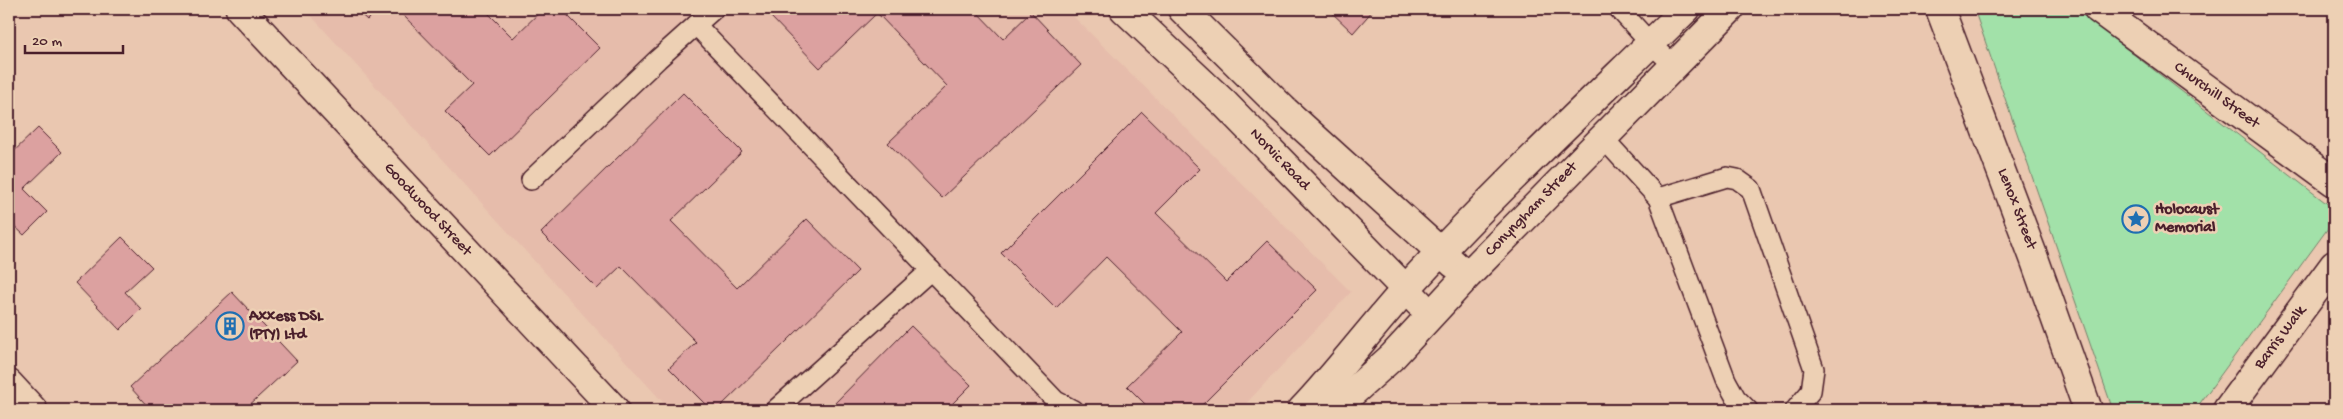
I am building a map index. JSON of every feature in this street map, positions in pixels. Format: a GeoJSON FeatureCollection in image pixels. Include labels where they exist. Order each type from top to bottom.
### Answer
{"type":"FeatureCollection","features":[{"type":"Feature","properties":{"kind":"street","name":"Goodwood Street"},"geometry":{"type":"LineString","coordinates":[[240,9],[615,410]]}},
{"type":"Feature","properties":{"kind":"street","name":"Norvic Road"},"geometry":{"type":"LineString","coordinates":[[1124,9],[1225,104],[1405,290],[1431,314]]}},
{"type":"Feature","properties":{"kind":"street"},"geometry":{"type":"LineString","coordinates":[[1182,9],[1283,109],[1441,254],[1468,275]]}},
{"type":"Feature","properties":{"kind":"street","name":"Conyngham Street"},"geometry":{"type":"LineString","coordinates":[[1302,410],[1341,367],[1405,290],[1686,9]]}},
{"type":"Feature","properties":{"kind":"street","name":"Conyngham Street"},"geometry":{"type":"LineString","coordinates":[[1333,410],[1392,357],[1468,275],[1730,9]]}},
{"type":"Feature","properties":{"kind":"street","name":"Lenox Street"},"geometry":{"type":"LineString","coordinates":[[1940,9],[2034,258],[2088,410]]}},
{"type":"Feature","properties":{"kind":"street","name":"Churchill Street"},"geometry":{"type":"LineString","coordinates":[[2098,9],[2334,182]]}},
{"type":"Feature","properties":{"kind":"street","name":"Barris Walk"},"geometry":{"type":"LineString","coordinates":[[2227,410],[2334,266]]}},
{"type":"Feature","properties":{"kind":"street"},"geometry":{"type":"LineString","coordinates":[[9,384],[33,410]]}},
{"type":"Feature","properties":{"kind":"lane"},"geometry":{"type":"LineString","coordinates":[[531,180],[658,59],[714,9]]}},
{"type":"Feature","properties":{"kind":"lane"},"geometry":{"type":"LineString","coordinates":[[1620,9],[1651,44],[1674,64]]}},
{"type":"Feature","properties":{"kind":"lane"},"geometry":{"type":"LineString","coordinates":[[696,25],[931,270],[1057,405],[1073,410]]}},
{"type":"Feature","properties":{"kind":"lane"},"geometry":{"type":"LineString","coordinates":[[1603,138],[1658,198],[1726,380],[1736,398],[1748,410]]}},
{"type":"Feature","properties":{"kind":"lane"},"geometry":{"type":"LineString","coordinates":[[1658,198],[1726,177],[1737,179],[1751,189],[1814,369],[1811,391],[1795,410]]}},
{"type":"Feature","properties":{"kind":"lane"},"geometry":{"type":"LineString","coordinates":[[775,410],[931,270]]}},
{"type":"Feature","properties":{"kind":"shaded area"},"geometry":{"type":"Polygon","coordinates":[[[305,9],[1066,9],[1351,292],[1240,410],[670,410],[305,9]]]}},
{"type":"Feature","properties":{"kind":"green space"},"geometry":{"type":"Polygon","coordinates":[[[1974,9],[2075,9],[2334,209],[2334,220],[2195,410],[2113,410],[1974,9]]]}},
{"type":"Feature","properties":{"kind":"building"},"geometry":{"type":"Polygon","coordinates":[[[355,9],[379,9],[367,20],[355,9]]]}},
{"type":"Feature","properties":{"kind":"building"},"geometry":{"type":"Polygon","coordinates":[[[397,9],[484,9],[513,38],[543,9],[561,9],[600,48],[490,156],[445,111],[472,85],[397,9]]]}},
{"type":"Feature","properties":{"kind":"building"},"geometry":{"type":"Polygon","coordinates":[[[778,9],[974,9],[1003,39],[1031,12],[1081,65],[942,198],[888,143],[947,86],[877,13],[820,68],[770,16],[778,9]]]}},
{"type":"Feature","properties":{"kind":"building"},"geometry":{"type":"Polygon","coordinates":[[[1328,9],[1374,9],[1353,33],[1328,9]]]}},
{"type":"Feature","properties":{"kind":"building"},"geometry":{"type":"Polygon","coordinates":[[[683,93],[742,152],[671,221],[737,288],[807,219],[858,271],[717,410],[711,410],[669,368],[696,342],[621,266],[597,289],[541,233],[683,93]]]}},
{"type":"Feature","properties":{"kind":"building"},"geometry":{"type":"Polygon","coordinates":[[[1142,112],[1200,169],[1156,213],[1226,282],[1267,241],[1317,290],[1197,410],[1151,410],[1127,386],[1182,332],[1106,257],[1056,308],[1001,253],[1142,112]]]}},
{"type":"Feature","properties":{"kind":"building"},"geometry":{"type":"Polygon","coordinates":[[[38,128],[62,152],[24,189],[47,212],[24,235],[9,221],[9,156],[38,128]]]}},
{"type":"Feature","properties":{"kind":"building"},"geometry":{"type":"Polygon","coordinates":[[[122,237],[152,267],[125,292],[141,309],[120,330],[75,283],[122,237]]]}},
{"type":"Feature","properties":{"kind":"building","name":"Axxess DSL (PTY) Ltd"},"geometry":{"type":"Polygon","coordinates":[[[232,292],[297,361],[244,410],[151,410],[130,387],[232,292]]]}},
{"type":"Feature","properties":{"kind":"building"},"geometry":{"type":"Polygon","coordinates":[[[911,326],[971,385],[946,410],[828,410],[911,326]]]}},
{"type":"Feature","properties":{"kind":"place","name":"Holocaust Memorial"},"geometry":{"type":"Point","coordinates":[2136,219]}},
{"type":"Feature","properties":{"kind":"place","name":"Axxess DSL (PTY) Ltd"},"geometry":{"type":"Point","coordinates":[230,326]}}]}
